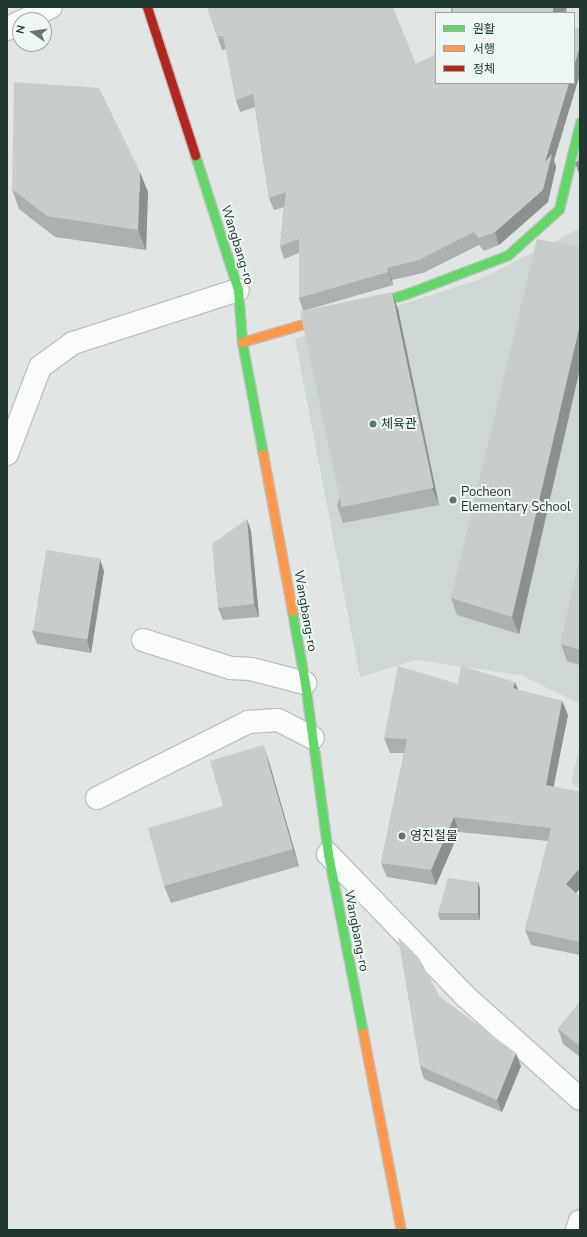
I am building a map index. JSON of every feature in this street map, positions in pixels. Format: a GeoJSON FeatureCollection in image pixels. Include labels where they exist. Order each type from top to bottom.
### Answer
{"type":"FeatureCollection","features":[{"type":"Feature","properties":{"kind":"main road","name":"Wangbang-ro"},"geometry":{"type":"LineString","coordinates":[[147,7],[153,20],[238,290],[242,342],[305,683],[328,854],[401,1230]]}},
{"type":"Feature","properties":{"kind":"main road"},"geometry":{"type":"LineString","coordinates":[[153,20],[157,7]]}},
{"type":"Feature","properties":{"kind":"main road"},"geometry":{"type":"LineString","coordinates":[[354,309],[406,294],[508,254],[559,209],[580,123]]}},
{"type":"Feature","properties":{"kind":"main road"},"geometry":{"type":"LineString","coordinates":[[242,342],[338,314]]}},
{"type":"Feature","properties":{"kind":"street"},"geometry":{"type":"LineString","coordinates":[[41,12],[51,7]]}},
{"type":"Feature","properties":{"kind":"street"},"geometry":{"type":"LineString","coordinates":[[7,454],[40,367],[73,343],[238,290]]}},
{"type":"Feature","properties":{"kind":"street"},"geometry":{"type":"LineString","coordinates":[[143,640],[231,668],[251,669],[305,683]]}},
{"type":"Feature","properties":{"kind":"street"},"geometry":{"type":"LineString","coordinates":[[97,798],[248,722],[278,720],[313,738]]}},
{"type":"Feature","properties":{"kind":"street"},"geometry":{"type":"LineString","coordinates":[[328,854],[465,996],[580,1099]]}},
{"type":"Feature","properties":{"kind":"street"},"geometry":{"type":"LineString","coordinates":[[577,1230],[580,1221]]}},
{"type":"Feature","properties":{"kind":"shaded area","name":"Pocheon Elementary School"},"geometry":{"type":"Polygon","coordinates":[[[580,228],[580,704],[521,675],[416,660],[360,677],[295,339],[481,279],[580,228]]]}},
{"type":"Feature","properties":{"kind":"shaded area"},"geometry":{"type":"Polygon","coordinates":[[[580,744],[580,789],[571,783],[580,744]]]}},
{"type":"Feature","properties":{"kind":"building"},"geometry":{"type":"Polygon","coordinates":[[[207,7],[393,7],[416,64],[435,54],[435,84],[569,84],[545,162],[552,154],[543,190],[495,232],[479,238],[474,232],[419,260],[387,268],[388,272],[299,298],[299,239],[280,246],[286,192],[269,198],[253,94],[236,100],[223,36],[218,37],[207,7]]]}},
{"type":"Feature","properties":{"kind":"building"},"geometry":{"type":"Polygon","coordinates":[[[453,7],[553,7],[553,12],[453,12],[453,7]]]}},
{"type":"Feature","properties":{"kind":"building"},"geometry":{"type":"Polygon","coordinates":[[[575,27],[580,29],[580,46],[575,63],[575,27]]]}},
{"type":"Feature","properties":{"kind":"building"},"geometry":{"type":"Polygon","coordinates":[[[14,82],[99,88],[140,172],[138,230],[47,216],[12,189],[14,82]]]}},
{"type":"Feature","properties":{"kind":"building"},"geometry":{"type":"Polygon","coordinates":[[[580,144],[580,159],[575,163],[580,144]]]}},
{"type":"Feature","properties":{"kind":"building"},"geometry":{"type":"Polygon","coordinates":[[[537,239],[580,247],[580,324],[512,617],[451,598],[537,239]]]}},
{"type":"Feature","properties":{"kind":"building","name":"체육관"},"geometry":{"type":"Polygon","coordinates":[[[392,292],[434,488],[342,507],[300,312],[392,292]]]}},
{"type":"Feature","properties":{"kind":"building"},"geometry":{"type":"Polygon","coordinates":[[[247,519],[254,604],[218,608],[212,544],[247,519]]]}},
{"type":"Feature","properties":{"kind":"building"},"geometry":{"type":"Polygon","coordinates":[[[46,550],[100,559],[87,640],[33,631],[46,550]]]}},
{"type":"Feature","properties":{"kind":"building"},"geometry":{"type":"Polygon","coordinates":[[[580,557],[580,650],[561,644],[580,557]]]}},
{"type":"Feature","properties":{"kind":"building"},"geometry":{"type":"Polygon","coordinates":[[[398,666],[458,684],[461,666],[515,682],[513,688],[562,701],[546,785],[580,792],[580,872],[578,870],[566,884],[580,897],[580,942],[525,930],[551,828],[454,817],[431,870],[381,863],[407,739],[384,738],[398,666]]]}},
{"type":"Feature","properties":{"kind":"building"},"geometry":{"type":"Polygon","coordinates":[[[263,745],[293,849],[164,886],[148,828],[223,806],[210,761],[263,745]]]}},
{"type":"Feature","properties":{"kind":"building"},"geometry":{"type":"Polygon","coordinates":[[[448,878],[478,882],[478,913],[438,913],[448,878]]]}},
{"type":"Feature","properties":{"kind":"building"},"geometry":{"type":"Polygon","coordinates":[[[398,937],[419,958],[440,997],[516,1053],[497,1100],[420,1066],[398,937]]]}},
{"type":"Feature","properties":{"kind":"building"},"geometry":{"type":"Polygon","coordinates":[[[580,1002],[580,1046],[558,1029],[580,1002]]]}},
{"type":"Feature","properties":{"kind":"traffic: fast"},"geometry":{"type":"LineString","coordinates":[[366,306],[406,294],[508,255],[559,209],[580,123]]}},
{"type":"Feature","properties":{"kind":"traffic: fast"},"geometry":{"type":"LineString","coordinates":[[195,155],[238,290],[242,342],[263,454]]}},
{"type":"Feature","properties":{"kind":"traffic: fast"},"geometry":{"type":"LineString","coordinates":[[292,611],[305,683],[328,854],[363,1033]]}},
{"type":"Feature","properties":{"kind":"traffic: slow"},"geometry":{"type":"LineString","coordinates":[[242,342],[331,316]]}},
{"type":"Feature","properties":{"kind":"traffic: slow"},"geometry":{"type":"LineString","coordinates":[[263,454],[292,611]]}},
{"type":"Feature","properties":{"kind":"traffic: slow"},"geometry":{"type":"LineString","coordinates":[[363,1033],[401,1230]]}},
{"type":"Feature","properties":{"kind":"traffic: jam"},"geometry":{"type":"LineString","coordinates":[[147,7],[195,155]]}},
{"type":"Feature","properties":{"kind":"place","name":"체육관"},"geometry":{"type":"Point","coordinates":[373,424]}},
{"type":"Feature","properties":{"kind":"place","name":"Pocheon Elementary School"},"geometry":{"type":"Point","coordinates":[453,500]}},
{"type":"Feature","properties":{"kind":"place","name":"영진철물"},"geometry":{"type":"Point","coordinates":[402,836]}}]}
